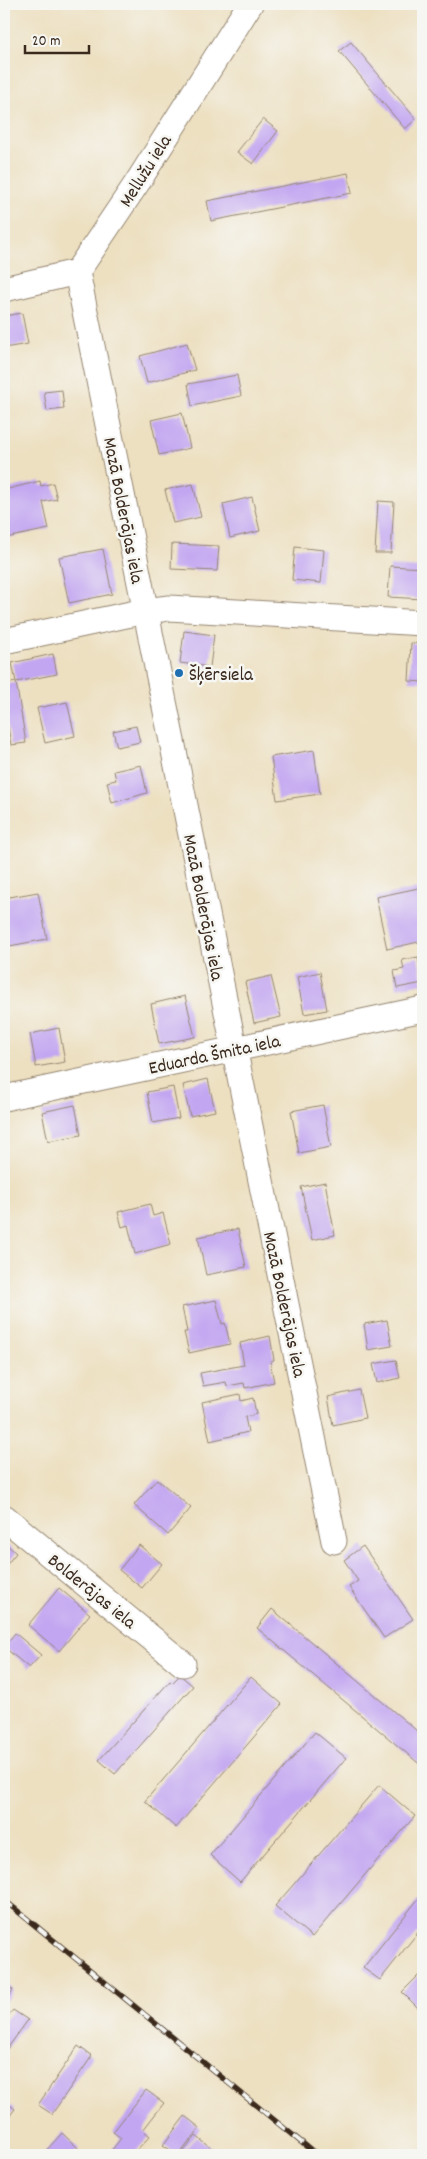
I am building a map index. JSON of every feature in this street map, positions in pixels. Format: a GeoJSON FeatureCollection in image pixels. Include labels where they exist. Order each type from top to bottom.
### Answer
{"type":"FeatureCollection","features":[{"type":"Feature","properties":{"kind":"street","name":"Mellužu iela"},"geometry":{"type":"LineString","coordinates":[[77,272],[137,183],[250,4]]}},
{"type":"Feature","properties":{"kind":"street"},"geometry":{"type":"LineString","coordinates":[[4,289],[77,272]]}},
{"type":"Feature","properties":{"kind":"street","name":"Mazā Bolderājas iela"},"geometry":{"type":"LineString","coordinates":[[77,272],[334,1541]]}},
{"type":"Feature","properties":{"kind":"street"},"geometry":{"type":"LineString","coordinates":[[4,641],[145,611],[179,608],[423,622]]}},
{"type":"Feature","properties":{"kind":"street","name":"Eduarda Šmita iela"},"geometry":{"type":"LineString","coordinates":[[4,1098],[423,1009]]}},
{"type":"Feature","properties":{"kind":"street","name":"Bolderājas iela"},"geometry":{"type":"LineString","coordinates":[[4,1516],[183,1664]]}},
{"type":"Feature","properties":{"kind":"building"},"geometry":{"type":"Polygon","coordinates":[[[351,42],[416,119],[405,129],[339,51],[351,42]]]}},
{"type":"Feature","properties":{"kind":"building"},"geometry":{"type":"Polygon","coordinates":[[[263,119],[278,131],[253,164],[237,152],[263,119]]]}},
{"type":"Feature","properties":{"kind":"building"},"geometry":{"type":"Polygon","coordinates":[[[348,173],[352,193],[211,221],[207,201],[348,173]]]}},
{"type":"Feature","properties":{"kind":"building"},"geometry":{"type":"Polygon","coordinates":[[[22,313],[28,344],[4,348],[4,316],[22,313]]]}},
{"type":"Feature","properties":{"kind":"building"},"geometry":{"type":"Polygon","coordinates":[[[187,343],[195,370],[147,383],[140,356],[187,343]]]}},
{"type":"Feature","properties":{"kind":"building"},"geometry":{"type":"Polygon","coordinates":[[[237,375],[241,396],[192,406],[188,384],[237,375]]]}},
{"type":"Feature","properties":{"kind":"building"},"geometry":{"type":"Polygon","coordinates":[[[62,390],[64,409],[47,411],[44,392],[62,390]]]}},
{"type":"Feature","properties":{"kind":"building"},"geometry":{"type":"Polygon","coordinates":[[[182,413],[190,448],[159,455],[151,420],[182,413]]]}},
{"type":"Feature","properties":{"kind":"building"},"geometry":{"type":"Polygon","coordinates":[[[40,481],[41,486],[53,483],[57,499],[43,502],[49,529],[6,538],[4,527],[4,490],[40,481]]]}},
{"type":"Feature","properties":{"kind":"building"},"geometry":{"type":"Polygon","coordinates":[[[193,484],[201,517],[173,523],[165,490],[193,484]]]}},
{"type":"Feature","properties":{"kind":"building"},"geometry":{"type":"Polygon","coordinates":[[[252,497],[260,531],[230,538],[223,504],[252,497]]]}},
{"type":"Feature","properties":{"kind":"building"},"geometry":{"type":"Polygon","coordinates":[[[378,501],[394,502],[391,553],[375,553],[378,501]]]}},
{"type":"Feature","properties":{"kind":"building"},"geometry":{"type":"Polygon","coordinates":[[[172,544],[219,546],[217,571],[171,569],[172,544]]]}},
{"type":"Feature","properties":{"kind":"building"},"geometry":{"type":"Polygon","coordinates":[[[295,547],[324,550],[321,583],[292,580],[295,547]]]}},
{"type":"Feature","properties":{"kind":"building"},"geometry":{"type":"Polygon","coordinates":[[[103,549],[112,594],[69,603],[59,557],[103,549]]]}},
{"type":"Feature","properties":{"kind":"building"},"geometry":{"type":"Polygon","coordinates":[[[390,566],[423,568],[423,599],[388,597],[390,566]]]}},
{"type":"Feature","properties":{"kind":"building"},"geometry":{"type":"Polygon","coordinates":[[[184,631],[214,635],[210,667],[180,663],[184,631]]]}},
{"type":"Feature","properties":{"kind":"building"},"geometry":{"type":"Polygon","coordinates":[[[411,643],[423,644],[423,682],[409,681],[411,643]]]}},
{"type":"Feature","properties":{"kind":"building"},"geometry":{"type":"Polygon","coordinates":[[[53,654],[57,674],[16,682],[12,663],[53,654]]]}},
{"type":"Feature","properties":{"kind":"building"},"geometry":{"type":"Polygon","coordinates":[[[16,682],[26,743],[11,745],[4,703],[4,684],[16,682]]]}},
{"type":"Feature","properties":{"kind":"building"},"geometry":{"type":"Polygon","coordinates":[[[67,702],[75,736],[45,743],[37,708],[67,702]]]}},
{"type":"Feature","properties":{"kind":"building"},"geometry":{"type":"Polygon","coordinates":[[[136,726],[140,742],[117,747],[113,731],[136,726]]]}},
{"type":"Feature","properties":{"kind":"building"},"geometry":{"type":"Polygon","coordinates":[[[314,750],[320,794],[277,800],[271,757],[314,750]]]}},
{"type":"Feature","properties":{"kind":"building"},"geometry":{"type":"Polygon","coordinates":[[[141,765],[147,793],[112,803],[107,782],[116,780],[114,771],[141,765]]]}},
{"type":"Feature","properties":{"kind":"building"},"geometry":{"type":"Polygon","coordinates":[[[423,887],[423,941],[387,949],[376,897],[423,887]]]}},
{"type":"Feature","properties":{"kind":"building"},"geometry":{"type":"Polygon","coordinates":[[[38,892],[47,939],[4,947],[4,898],[38,892]]]}},
{"type":"Feature","properties":{"kind":"building"},"geometry":{"type":"Polygon","coordinates":[[[418,957],[423,983],[397,988],[394,971],[404,969],[402,960],[418,957]]]}},
{"type":"Feature","properties":{"kind":"building"},"geometry":{"type":"Polygon","coordinates":[[[320,972],[327,1010],[304,1014],[297,977],[320,972]]]}},
{"type":"Feature","properties":{"kind":"building"},"geometry":{"type":"Polygon","coordinates":[[[271,976],[281,1017],[254,1023],[245,982],[271,976]]]}},
{"type":"Feature","properties":{"kind":"building"},"geometry":{"type":"Polygon","coordinates":[[[185,996],[195,1037],[159,1044],[151,1004],[185,996]]]}},
{"type":"Feature","properties":{"kind":"building"},"geometry":{"type":"Polygon","coordinates":[[[59,1028],[65,1062],[36,1067],[30,1034],[59,1028]]]}},
{"type":"Feature","properties":{"kind":"building"},"geometry":{"type":"Polygon","coordinates":[[[208,1079],[215,1111],[190,1116],[183,1085],[208,1079]]]}},
{"type":"Feature","properties":{"kind":"building"},"geometry":{"type":"Polygon","coordinates":[[[173,1087],[179,1118],[153,1123],[147,1092],[173,1087]]]}},
{"type":"Feature","properties":{"kind":"building"},"geometry":{"type":"Polygon","coordinates":[[[75,1105],[81,1135],[48,1141],[42,1112],[75,1105]]]}},
{"type":"Feature","properties":{"kind":"building"},"geometry":{"type":"Polygon","coordinates":[[[323,1105],[331,1147],[299,1153],[291,1111],[323,1105]]]}},
{"type":"Feature","properties":{"kind":"building"},"geometry":{"type":"Polygon","coordinates":[[[325,1182],[335,1235],[312,1240],[301,1187],[325,1182]]]}},
{"type":"Feature","properties":{"kind":"building"},"geometry":{"type":"Polygon","coordinates":[[[150,1204],[153,1216],[163,1213],[171,1244],[135,1254],[128,1225],[122,1227],[118,1212],[150,1204]]]}},
{"type":"Feature","properties":{"kind":"building"},"geometry":{"type":"Polygon","coordinates":[[[238,1229],[246,1267],[206,1275],[198,1237],[238,1229]]]}},
{"type":"Feature","properties":{"kind":"building"},"geometry":{"type":"Polygon","coordinates":[[[216,1300],[222,1324],[225,1323],[230,1344],[189,1353],[184,1332],[187,1332],[182,1307],[216,1300]]]}},
{"type":"Feature","properties":{"kind":"building"},"geometry":{"type":"Polygon","coordinates":[[[387,1320],[392,1346],[368,1350],[364,1324],[387,1320]]]}},
{"type":"Feature","properties":{"kind":"building"},"geometry":{"type":"Polygon","coordinates":[[[270,1336],[274,1360],[270,1361],[274,1382],[245,1388],[244,1383],[227,1386],[226,1382],[203,1386],[200,1373],[244,1365],[240,1343],[270,1336]]]}},
{"type":"Feature","properties":{"kind":"building"},"geometry":{"type":"Polygon","coordinates":[[[396,1360],[400,1378],[377,1383],[373,1364],[396,1360]]]}},
{"type":"Feature","properties":{"kind":"building"},"geometry":{"type":"Polygon","coordinates":[[[359,1390],[365,1418],[333,1425],[328,1397],[359,1390]]]}},
{"type":"Feature","properties":{"kind":"building"},"geometry":{"type":"Polygon","coordinates":[[[240,1394],[241,1401],[253,1398],[256,1414],[245,1417],[248,1432],[210,1441],[202,1402],[240,1394]]]}},
{"type":"Feature","properties":{"kind":"building"},"geometry":{"type":"Polygon","coordinates":[[[157,1479],[191,1508],[168,1535],[134,1505],[157,1479]]]}},
{"type":"Feature","properties":{"kind":"building"},"geometry":{"type":"Polygon","coordinates":[[[4,1542],[16,1553],[4,1568],[4,1542]]]}},
{"type":"Feature","properties":{"kind":"building"},"geometry":{"type":"Polygon","coordinates":[[[139,1545],[162,1564],[142,1588],[119,1570],[139,1545]]]}},
{"type":"Feature","properties":{"kind":"building"},"geometry":{"type":"Polygon","coordinates":[[[363,1546],[413,1619],[384,1638],[349,1587],[358,1581],[344,1560],[363,1546]]]}},
{"type":"Feature","properties":{"kind":"building"},"geometry":{"type":"Polygon","coordinates":[[[59,1588],[90,1614],[59,1651],[28,1625],[59,1588]]]}},
{"type":"Feature","properties":{"kind":"building"},"geometry":{"type":"Polygon","coordinates":[[[272,1609],[423,1736],[423,1767],[257,1628],[272,1609]]]}},
{"type":"Feature","properties":{"kind":"building"},"geometry":{"type":"Polygon","coordinates":[[[15,1633],[41,1655],[29,1668],[4,1647],[15,1633]]]}},
{"type":"Feature","properties":{"kind":"building"},"geometry":{"type":"Polygon","coordinates":[[[180,1675],[193,1686],[115,1774],[99,1760],[170,1681],[172,1683],[180,1675]]]}},
{"type":"Feature","properties":{"kind":"building"},"geometry":{"type":"Polygon","coordinates":[[[251,1677],[282,1704],[176,1828],[145,1801],[251,1677]]]}},
{"type":"Feature","properties":{"kind":"building"},"geometry":{"type":"Polygon","coordinates":[[[315,1732],[346,1758],[240,1882],[210,1855],[315,1732]]]}},
{"type":"Feature","properties":{"kind":"building"},"geometry":{"type":"Polygon","coordinates":[[[379,1785],[415,1816],[312,1937],[275,1906],[379,1785]]]}},
{"type":"Feature","properties":{"kind":"building"},"geometry":{"type":"Polygon","coordinates":[[[423,1893],[423,1926],[380,1980],[363,1968],[423,1893]]]}},
{"type":"Feature","properties":{"kind":"building"},"geometry":{"type":"Polygon","coordinates":[[[423,1971],[423,2013],[402,1992],[423,1971]]]}},
{"type":"Feature","properties":{"kind":"building"},"geometry":{"type":"Polygon","coordinates":[[[4,1983],[13,1990],[4,2003],[4,1983]]]}},
{"type":"Feature","properties":{"kind":"building"},"geometry":{"type":"Polygon","coordinates":[[[13,2010],[28,2020],[4,2053],[4,2022],[13,2010]]]}},
{"type":"Feature","properties":{"kind":"building"},"geometry":{"type":"Polygon","coordinates":[[[78,2046],[92,2056],[52,2114],[38,2105],[78,2046]]]}},
{"type":"Feature","properties":{"kind":"building"},"geometry":{"type":"Polygon","coordinates":[[[146,2090],[164,2103],[143,2130],[150,2136],[132,2155],[108,2155],[121,2138],[113,2132],[146,2090]]]}},
{"type":"Feature","properties":{"kind":"building"},"geometry":{"type":"Polygon","coordinates":[[[4,2100],[15,2109],[4,2123],[4,2100]]]}},
{"type":"Feature","properties":{"kind":"building"},"geometry":{"type":"Polygon","coordinates":[[[185,2116],[200,2128],[179,2155],[177,2155],[163,2145],[185,2116]]]}},
{"type":"Feature","properties":{"kind":"building"},"geometry":{"type":"Polygon","coordinates":[[[62,2133],[79,2149],[73,2155],[42,2155],[62,2133]]]}},
{"type":"Feature","properties":{"kind":"building"},"geometry":{"type":"Polygon","coordinates":[[[196,2136],[215,2151],[212,2155],[181,2155],[196,2136]]]}},
{"type":"Feature","properties":{"kind":"railway"},"geometry":{"type":"LineString","coordinates":[[4,1900],[317,2155]]}},
{"type":"Feature","properties":{"kind":"place","name":"Šķērsiela"},"geometry":{"type":"Point","coordinates":[179,673]}}]}
